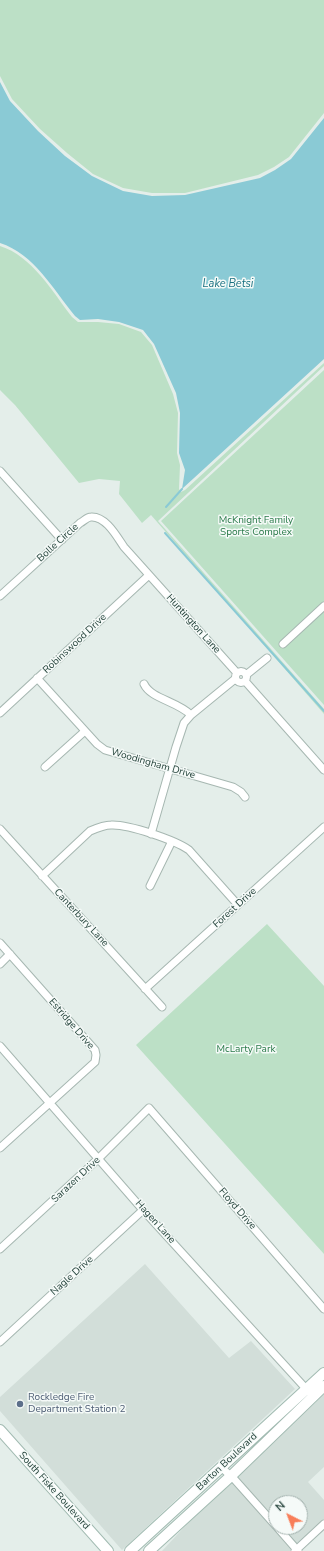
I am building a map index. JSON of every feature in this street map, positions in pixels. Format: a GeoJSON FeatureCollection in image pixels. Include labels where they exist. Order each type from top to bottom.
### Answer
{"type":"FeatureCollection","features":[{"type":"Feature","properties":{"kind":"main road","name":"Barton Boulevard"},"geometry":{"type":"LineString","coordinates":[[130,1551],[222,1468],[322,1383]]}},
{"type":"Feature","properties":{"kind":"main road","name":"Barton Boulevard"},"geometry":{"type":"LineString","coordinates":[[149,1551],[231,1476],[310,1393]]}},
{"type":"Feature","properties":{"kind":"main road","name":"South Fiske Boulevard"},"geometry":{"type":"LineString","coordinates":[[0,1430],[108,1551]]}},
{"type":"Feature","properties":{"kind":"main road"},"geometry":{"type":"LineString","coordinates":[[187,1517],[186,1507],[190,1496]]}},
{"type":"Feature","properties":{"kind":"street"},"geometry":{"type":"LineString","coordinates":[[0,471],[62,540]]}},
{"type":"Feature","properties":{"kind":"street","name":"Bolle Circle"},"geometry":{"type":"LineString","coordinates":[[0,596],[88,518],[96,517],[102,520],[150,575]]}},
{"type":"Feature","properties":{"kind":"street","name":"Huntington Lane"},"geometry":{"type":"LineString","coordinates":[[150,575],[236,676]]}},
{"type":"Feature","properties":{"kind":"street","name":"Robinswood Drive"},"geometry":{"type":"LineString","coordinates":[[0,713],[150,575]]}},
{"type":"Feature","properties":{"kind":"street"},"geometry":{"type":"LineString","coordinates":[[283,644],[324,606]]}},
{"type":"Feature","properties":{"kind":"street"},"geometry":{"type":"LineString","coordinates":[[151,834],[184,723],[191,715],[236,676],[241,683],[267,658]]}},
{"type":"Feature","properties":{"kind":"street","name":"Woodingham Drive"},"geometry":{"type":"LineString","coordinates":[[37,678],[97,744],[105,750],[233,787],[241,792],[245,797]]}},
{"type":"Feature","properties":{"kind":"street"},"geometry":{"type":"LineString","coordinates":[[246,678],[324,770]]}},
{"type":"Feature","properties":{"kind":"street"},"geometry":{"type":"LineString","coordinates":[[144,684],[147,690],[181,707],[191,715]]}},
{"type":"Feature","properties":{"kind":"street"},"geometry":{"type":"LineString","coordinates":[[45,767],[85,731]]}},
{"type":"Feature","properties":{"kind":"street"},"geometry":{"type":"LineString","coordinates":[[42,876],[90,831],[100,827],[118,825],[172,841],[189,850],[238,905]]}},
{"type":"Feature","properties":{"kind":"street","name":"Forest Drive"},"geometry":{"type":"LineString","coordinates":[[145,989],[324,827]]}},
{"type":"Feature","properties":{"kind":"street","name":"Canterbury Lane"},"geometry":{"type":"LineString","coordinates":[[0,829],[162,1007]]}},
{"type":"Feature","properties":{"kind":"street"},"geometry":{"type":"LineString","coordinates":[[150,886],[172,841]]}},
{"type":"Feature","properties":{"kind":"street","name":"Estridge Drive"},"geometry":{"type":"LineString","coordinates":[[0,943],[95,1050],[96,1055],[95,1062],[0,1148]]}},
{"type":"Feature","properties":{"kind":"street"},"geometry":{"type":"LineString","coordinates":[[0,964],[10,954]]}},
{"type":"Feature","properties":{"kind":"street","name":"Hagen Lane"},"geometry":{"type":"LineString","coordinates":[[0,1046],[3,1054],[50,1103],[143,1210],[310,1393]]}},
{"type":"Feature","properties":{"kind":"street","name":"Sarazen Drive"},"geometry":{"type":"LineString","coordinates":[[0,1249],[99,1158],[149,1108]]}},
{"type":"Feature","properties":{"kind":"street","name":"Floyd Drive"},"geometry":{"type":"LineString","coordinates":[[149,1108],[324,1309]]}},
{"type":"Feature","properties":{"kind":"street","name":"Nagle Drive"},"geometry":{"type":"LineString","coordinates":[[0,1342],[143,1210]]}},
{"type":"Feature","properties":{"kind":"street"},"geometry":{"type":"LineString","coordinates":[[222,1468],[268,1518]]}},
{"type":"Feature","properties":{"kind":"street"},"geometry":{"type":"LineString","coordinates":[[283,1535],[297,1551],[324,1524]]}},
{"type":"Feature","properties":{"kind":"shaded area"},"geometry":{"type":"Polygon","coordinates":[[[145,1264],[229,1358],[251,1341],[295,1389],[122,1550],[0,1411],[0,1397],[145,1264]]]}},
{"type":"Feature","properties":{"kind":"shaded area"},"geometry":{"type":"Polygon","coordinates":[[[324,1394],[324,1467],[308,1482],[324,1500],[324,1519],[308,1534],[308,1495],[268,1495],[268,1512],[236,1476],[324,1394]]]}},
{"type":"Feature","properties":{"kind":"shaded area"},"geometry":{"type":"Polygon","coordinates":[[[232,1481],[268,1522],[268,1535],[280,1535],[292,1549],[290,1551],[162,1551],[202,1508],[232,1481]]]}},
{"type":"Feature","properties":{"kind":"shaded area"},"geometry":{"type":"Polygon","coordinates":[[[288,1535],[307,1535],[297,1545],[288,1535]]]}},
{"type":"Feature","properties":{"kind":"green space"},"geometry":{"type":"Polygon","coordinates":[[[0,0],[324,0],[324,113],[289,157],[258,175],[185,193],[152,193],[123,188],[93,174],[40,129],[12,99],[0,76],[0,0]]]}},
{"type":"Feature","properties":{"kind":"green space"},"geometry":{"type":"Polygon","coordinates":[[[0,246],[11,251],[32,266],[72,317],[78,322],[119,324],[141,332],[152,345],[173,394],[178,413],[177,453],[180,465],[179,489],[181,492],[324,363],[324,366],[158,521],[324,709],[324,714],[151,515],[142,523],[119,494],[120,481],[99,479],[79,483],[15,405],[0,390],[0,246]]]}},
{"type":"Feature","properties":{"kind":"green space","name":"McKnight Family Sports Complex"},"geometry":{"type":"Polygon","coordinates":[[[324,370],[324,705],[161,521],[324,370]]]}},
{"type":"Feature","properties":{"kind":"green space","name":"McLarty Park"},"geometry":{"type":"Polygon","coordinates":[[[267,924],[324,986],[324,1254],[136,1045],[267,924]]]}},
{"type":"Feature","properties":{"kind":"water","name":"Lake Betsi"},"geometry":{"type":"Polygon","coordinates":[[[0,82],[10,101],[38,131],[65,156],[92,176],[123,191],[152,196],[185,195],[260,178],[291,159],[324,118],[324,359],[182,489],[185,470],[179,453],[180,413],[176,393],[154,344],[143,330],[119,322],[98,319],[80,320],[75,316],[51,284],[33,264],[12,248],[0,243],[0,82]]]}},
{"type":"Feature","properties":{"kind":"waterway"},"geometry":{"type":"LineString","coordinates":[[166,507],[182,489]]}},
{"type":"Feature","properties":{"kind":"waterway"},"geometry":{"type":"LineString","coordinates":[[165,533],[324,711]]}},
{"type":"Feature","properties":{"kind":"place","name":"Rockledge Fire Department Station 2"},"geometry":{"type":"Point","coordinates":[20,1404]}}]}
